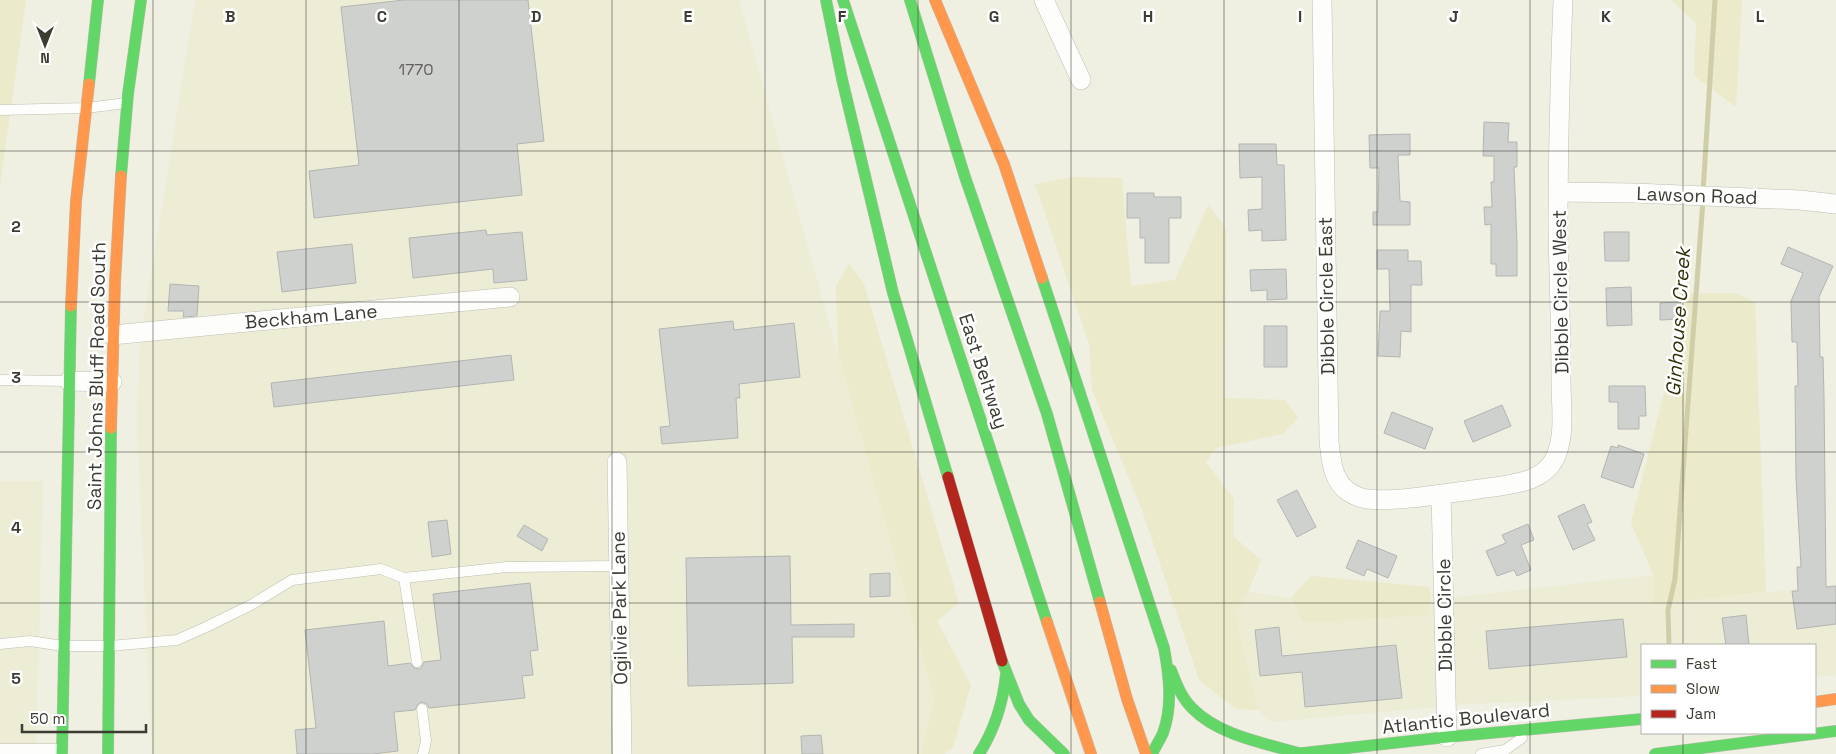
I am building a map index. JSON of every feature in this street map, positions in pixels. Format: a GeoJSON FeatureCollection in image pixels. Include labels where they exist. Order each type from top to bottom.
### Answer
{"type":"FeatureCollection","features":[{"type":"Feature","properties":{"kind":"main road","name":"Saint Johns Bluff Road South"},"geometry":{"type":"LineString","coordinates":[[62,751],[73,242],[98,0]]}},
{"type":"Feature","properties":{"kind":"main road","name":"Saint Johns Bluff Road South"},"geometry":{"type":"LineString","coordinates":[[108,754],[112,335],[116,247],[127,103],[140,0]]}},
{"type":"Feature","properties":{"kind":"main road"},"geometry":{"type":"LineString","coordinates":[[826,0],[842,79],[893,293],[1006,674],[1019,704],[1029,720],[1064,754]]}},
{"type":"Feature","properties":{"kind":"main road","name":"East Beltway"},"geometry":{"type":"LineString","coordinates":[[843,0],[1091,754]]}},
{"type":"Feature","properties":{"kind":"main road"},"geometry":{"type":"LineString","coordinates":[[910,0],[965,178],[1047,414],[1127,699],[1146,754]]}},
{"type":"Feature","properties":{"kind":"main road"},"geometry":{"type":"LineString","coordinates":[[935,0],[1004,164],[1174,679],[1182,697],[1195,711],[1233,733],[1299,754]]}},
{"type":"Feature","properties":{"kind":"main road"},"geometry":{"type":"LineString","coordinates":[[1152,754],[1163,733],[1169,700],[1169,674],[1164,648]]}},
{"type":"Feature","properties":{"kind":"main road"},"geometry":{"type":"LineString","coordinates":[[979,754],[989,738],[998,716],[1005,692],[1006,674]]}},
{"type":"Feature","properties":{"kind":"main road"},"geometry":{"type":"LineString","coordinates":[[1816,702],[1836,699]]}},
{"type":"Feature","properties":{"kind":"main road","name":"Atlantic Boulevard"},"geometry":{"type":"LineString","coordinates":[[1294,754],[1447,737],[1641,719]]}},
{"type":"Feature","properties":{"kind":"main road"},"geometry":{"type":"LineString","coordinates":[[1655,754],[1768,742],[1836,731]]}},
{"type":"Feature","properties":{"kind":"street"},"geometry":{"type":"LineString","coordinates":[[1044,0],[1080,80]]}},
{"type":"Feature","properties":{"kind":"street","name":"Dibble Circle East"},"geometry":{"type":"LineString","coordinates":[[1322,0],[1327,386],[1332,468],[1348,492],[1365,499],[1440,494]]}},
{"type":"Feature","properties":{"kind":"street","name":"Dibble Circle West"},"geometry":{"type":"LineString","coordinates":[[1440,494],[1504,486],[1530,479],[1544,472],[1553,461],[1559,447],[1562,430],[1558,192],[1562,0]]}},
{"type":"Feature","properties":{"kind":"street","name":"Lawson Road"},"geometry":{"type":"LineString","coordinates":[[1558,192],[1635,193],[1800,200],[1836,204]]}},
{"type":"Feature","properties":{"kind":"street","name":"Beckham Lane"},"geometry":{"type":"LineString","coordinates":[[112,335],[510,297]]}},
{"type":"Feature","properties":{"kind":"street"},"geometry":{"type":"LineString","coordinates":[[69,381],[112,382]]}},
{"type":"Feature","properties":{"kind":"street","name":"Ogilvie Park Lane"},"geometry":{"type":"LineString","coordinates":[[617,462],[622,754]]}},
{"type":"Feature","properties":{"kind":"street","name":"Dibble Circle"},"geometry":{"type":"LineString","coordinates":[[1440,494],[1447,737]]}},
{"type":"Feature","properties":{"kind":"lane"},"geometry":{"type":"LineString","coordinates":[[0,110],[86,108],[127,103]]}},
{"type":"Feature","properties":{"kind":"lane"},"geometry":{"type":"LineString","coordinates":[[0,380],[69,381]]}},
{"type":"Feature","properties":{"kind":"lane"},"geometry":{"type":"LineString","coordinates":[[0,644],[30,641],[63,646],[110,646],[177,640],[206,628],[251,605],[292,580],[381,569],[404,578],[507,567],[619,566]]}},
{"type":"Feature","properties":{"kind":"lane"},"geometry":{"type":"LineString","coordinates":[[404,578],[417,662]]}},
{"type":"Feature","properties":{"kind":"lane"},"geometry":{"type":"LineString","coordinates":[[422,709],[426,740],[423,754]]}},
{"type":"Feature","properties":{"kind":"lane"},"geometry":{"type":"LineString","coordinates":[[1481,754],[1505,750],[1536,729]]}},
{"type":"Feature","properties":{"kind":"lane"},"geometry":{"type":"LineString","coordinates":[[0,749],[62,751]]}},
{"type":"Feature","properties":{"kind":"shaded area"},"geometry":{"type":"Polygon","coordinates":[[[0,0],[26,0],[0,186],[0,0]]]}},
{"type":"Feature","properties":{"kind":"shaded area"},"geometry":{"type":"Polygon","coordinates":[[[195,0],[739,0],[934,699],[921,754],[152,754],[137,423],[139,351],[195,0]]]}},
{"type":"Feature","properties":{"kind":"shaded area"},"geometry":{"type":"Polygon","coordinates":[[[1671,0],[1742,0],[1736,107],[1694,76],[1696,23],[1671,0]]]}},
{"type":"Feature","properties":{"kind":"shaded area"},"geometry":{"type":"Polygon","coordinates":[[[1072,177],[1122,178],[1131,286],[1175,280],[1208,205],[1226,228],[1225,398],[1285,400],[1298,418],[1283,434],[1216,448],[1206,462],[1234,499],[1233,536],[1261,560],[1248,592],[1235,613],[1258,710],[1236,709],[1199,680],[1141,507],[1092,390],[1089,344],[1035,184],[1072,177]]]}},
{"type":"Feature","properties":{"kind":"shaded area"},"geometry":{"type":"Polygon","coordinates":[[[849,263],[864,284],[959,603],[937,621],[971,685],[953,747],[944,754],[921,754],[934,699],[838,354],[836,286],[849,263]]]}},
{"type":"Feature","properties":{"kind":"shaded area"},"geometry":{"type":"Polygon","coordinates":[[[1681,293],[1736,293],[1755,303],[1766,592],[1653,605],[1653,574],[1631,523],[1679,333],[1681,293]]]}},
{"type":"Feature","properties":{"kind":"shaded area"},"geometry":{"type":"Polygon","coordinates":[[[0,481],[43,481],[36,754],[0,754],[0,481]]]}},
{"type":"Feature","properties":{"kind":"shaded area"},"geometry":{"type":"Polygon","coordinates":[[[1653,575],[1653,605],[1836,585],[1836,675],[1816,677],[1816,644],[1641,644],[1641,696],[1470,704],[1271,722],[1258,710],[1235,613],[1248,592],[1291,598],[1304,622],[1427,615],[1431,600],[1653,575]]]}},
{"type":"Feature","properties":{"kind":"shaded area"},"geometry":{"type":"Polygon","coordinates":[[[1311,576],[1430,587],[1431,600],[1427,615],[1304,623],[1291,598],[1311,576]]]}},
{"type":"Feature","properties":{"kind":"building"},"geometry":{"type":"Polygon","coordinates":[[[404,0],[528,0],[544,141],[517,144],[522,195],[314,218],[309,171],[359,165],[341,7],[404,0]]]}},
{"type":"Feature","properties":{"kind":"building"},"geometry":{"type":"Polygon","coordinates":[[[1484,122],[1509,123],[1508,142],[1517,142],[1517,167],[1514,167],[1517,276],[1496,276],[1496,264],[1491,264],[1491,224],[1485,225],[1484,207],[1492,207],[1491,182],[1494,182],[1494,156],[1483,156],[1484,122]]]}},
{"type":"Feature","properties":{"kind":"building"},"geometry":{"type":"Polygon","coordinates":[[[1410,134],[1410,155],[1398,155],[1400,201],[1410,202],[1410,225],[1373,225],[1373,212],[1378,212],[1379,168],[1370,168],[1369,135],[1410,134]]]}},
{"type":"Feature","properties":{"kind":"building"},"geometry":{"type":"Polygon","coordinates":[[[1239,144],[1276,144],[1277,165],[1284,165],[1286,240],[1262,241],[1262,230],[1249,231],[1248,210],[1262,209],[1262,177],[1240,178],[1239,144]]]}},
{"type":"Feature","properties":{"kind":"building"},"geometry":{"type":"Polygon","coordinates":[[[1127,193],[1154,193],[1154,197],[1181,197],[1181,218],[1169,218],[1169,263],[1145,263],[1145,238],[1140,238],[1140,218],[1127,218],[1127,193]]]}},
{"type":"Feature","properties":{"kind":"building"},"geometry":{"type":"Polygon","coordinates":[[[486,230],[487,235],[522,232],[527,280],[494,283],[493,269],[413,278],[409,238],[486,230]]]}},
{"type":"Feature","properties":{"kind":"building"},"geometry":{"type":"Polygon","coordinates":[[[1604,232],[1629,232],[1629,261],[1605,261],[1604,232]]]}},
{"type":"Feature","properties":{"kind":"building"},"geometry":{"type":"Polygon","coordinates":[[[352,244],[356,283],[282,292],[277,252],[352,244]]]}},
{"type":"Feature","properties":{"kind":"building"},"geometry":{"type":"Polygon","coordinates":[[[1788,247],[1833,266],[1819,297],[1820,357],[1823,357],[1824,397],[1826,587],[1836,586],[1836,624],[1797,629],[1792,591],[1798,591],[1797,567],[1801,567],[1796,478],[1795,386],[1798,386],[1797,342],[1792,342],[1791,301],[1803,273],[1781,264],[1788,247]]]}},
{"type":"Feature","properties":{"kind":"building"},"geometry":{"type":"Polygon","coordinates":[[[1377,250],[1408,250],[1408,261],[1421,261],[1422,285],[1411,285],[1411,332],[1401,331],[1400,357],[1378,356],[1380,311],[1390,311],[1389,269],[1377,269],[1377,250]]]}},
{"type":"Feature","properties":{"kind":"building"},"geometry":{"type":"Polygon","coordinates":[[[1286,269],[1287,299],[1267,300],[1267,290],[1251,291],[1250,270],[1286,269]]]}},
{"type":"Feature","properties":{"kind":"building"},"geometry":{"type":"Polygon","coordinates":[[[170,284],[199,286],[197,316],[183,317],[184,311],[168,311],[170,284]]]}},
{"type":"Feature","properties":{"kind":"building"},"geometry":{"type":"Polygon","coordinates":[[[1631,287],[1632,325],[1607,326],[1606,288],[1631,287]]]}},
{"type":"Feature","properties":{"kind":"building"},"geometry":{"type":"Polygon","coordinates":[[[1681,302],[1681,319],[1660,320],[1660,303],[1681,302]]]}},
{"type":"Feature","properties":{"kind":"building"},"geometry":{"type":"Polygon","coordinates":[[[733,321],[734,330],[794,323],[800,377],[739,384],[740,398],[736,398],[738,438],[662,444],[660,427],[670,426],[659,329],[733,321]]]}},
{"type":"Feature","properties":{"kind":"building"},"geometry":{"type":"Polygon","coordinates":[[[1264,326],[1287,326],[1287,367],[1264,367],[1264,326]]]}},
{"type":"Feature","properties":{"kind":"building"},"geometry":{"type":"Polygon","coordinates":[[[511,355],[514,380],[274,407],[271,383],[511,355]]]}},
{"type":"Feature","properties":{"kind":"building"},"geometry":{"type":"Polygon","coordinates":[[[1609,386],[1645,386],[1646,416],[1639,416],[1639,429],[1618,429],[1618,402],[1609,402],[1609,386]]]}},
{"type":"Feature","properties":{"kind":"building"},"geometry":{"type":"Polygon","coordinates":[[[1502,405],[1511,426],[1473,442],[1464,421],[1502,405]]]}},
{"type":"Feature","properties":{"kind":"building"},"geometry":{"type":"Polygon","coordinates":[[[1392,412],[1433,428],[1425,449],[1384,433],[1392,412]]]}},
{"type":"Feature","properties":{"kind":"building"},"geometry":{"type":"Polygon","coordinates":[[[1618,445],[1644,454],[1633,488],[1601,477],[1611,446],[1618,448],[1618,445]]]}},
{"type":"Feature","properties":{"kind":"building"},"geometry":{"type":"Polygon","coordinates":[[[1297,490],[1316,527],[1297,537],[1277,500],[1297,490]]]}},
{"type":"Feature","properties":{"kind":"building"},"geometry":{"type":"Polygon","coordinates":[[[1584,504],[1592,522],[1587,524],[1595,540],[1573,550],[1558,516],[1584,504]]]}},
{"type":"Feature","properties":{"kind":"building"},"geometry":{"type":"Polygon","coordinates":[[[447,520],[451,554],[432,557],[428,522],[447,520]]]}},
{"type":"Feature","properties":{"kind":"building"},"geometry":{"type":"Polygon","coordinates":[[[1528,524],[1534,540],[1521,545],[1531,570],[1517,576],[1514,570],[1497,576],[1486,551],[1506,543],[1502,535],[1528,524]]]}},
{"type":"Feature","properties":{"kind":"building"},"geometry":{"type":"Polygon","coordinates":[[[524,525],[548,539],[542,551],[517,536],[524,525]]]}},
{"type":"Feature","properties":{"kind":"building"},"geometry":{"type":"Polygon","coordinates":[[[1358,540],[1397,556],[1388,578],[1367,569],[1364,576],[1346,568],[1358,540]]]}},
{"type":"Feature","properties":{"kind":"building"},"geometry":{"type":"Polygon","coordinates":[[[790,556],[791,625],[854,624],[854,637],[792,637],[793,683],[688,686],[686,558],[790,556]]]}},
{"type":"Feature","properties":{"kind":"building"},"geometry":{"type":"Polygon","coordinates":[[[890,573],[890,596],[870,597],[870,574],[890,573]]]}},
{"type":"Feature","properties":{"kind":"building"},"geometry":{"type":"Polygon","coordinates":[[[530,583],[538,650],[530,651],[533,675],[522,676],[525,698],[429,708],[427,704],[422,702],[418,704],[415,710],[394,712],[398,751],[373,754],[297,754],[295,730],[316,728],[305,630],[384,621],[388,666],[410,663],[414,668],[419,669],[424,662],[441,660],[433,594],[530,583]]]}},
{"type":"Feature","properties":{"kind":"building"},"geometry":{"type":"Polygon","coordinates":[[[1746,615],[1749,644],[1726,644],[1722,618],[1746,615]]]}},
{"type":"Feature","properties":{"kind":"building"},"geometry":{"type":"Polygon","coordinates":[[[1623,619],[1627,657],[1489,669],[1486,631],[1623,619]]]}},
{"type":"Feature","properties":{"kind":"building"},"geometry":{"type":"Polygon","coordinates":[[[1279,627],[1282,656],[1396,645],[1402,698],[1305,707],[1302,672],[1260,676],[1255,630],[1279,627]]]}},
{"type":"Feature","properties":{"kind":"building"},"geometry":{"type":"Polygon","coordinates":[[[821,735],[823,754],[802,754],[801,736],[821,735]]]}},
{"type":"Feature","properties":{"kind":"waterway","name":"Ginhouse Creek"},"geometry":{"type":"LineString","coordinates":[[1703,192],[1715,0]]}},
{"type":"Feature","properties":{"kind":"waterway","name":"Ginhouse Creek"},"geometry":{"type":"LineString","coordinates":[[1669,644],[1668,610],[1675,579],[1703,200]]}},
{"type":"Feature","properties":{"kind":"traffic: fast"},"geometry":{"type":"LineString","coordinates":[[89,84],[98,0]]}},
{"type":"Feature","properties":{"kind":"traffic: fast"},"geometry":{"type":"LineString","coordinates":[[121,176],[128,94],[141,0]]}},
{"type":"Feature","properties":{"kind":"traffic: fast"},"geometry":{"type":"LineString","coordinates":[[826,0],[842,79],[893,293],[948,477]]}},
{"type":"Feature","properties":{"kind":"traffic: fast"},"geometry":{"type":"LineString","coordinates":[[843,0],[1047,622]]}},
{"type":"Feature","properties":{"kind":"traffic: fast"},"geometry":{"type":"LineString","coordinates":[[910,0],[965,177],[1047,414],[1100,602]]}},
{"type":"Feature","properties":{"kind":"traffic: fast"},"geometry":{"type":"LineString","coordinates":[[1042,278],[1164,648],[1169,680],[1168,712],[1163,733],[1152,754]]}},
{"type":"Feature","properties":{"kind":"traffic: fast"},"geometry":{"type":"LineString","coordinates":[[62,754],[71,306]]}},
{"type":"Feature","properties":{"kind":"traffic: fast"},"geometry":{"type":"LineString","coordinates":[[108,754],[111,428]]}},
{"type":"Feature","properties":{"kind":"traffic: fast"},"geometry":{"type":"LineString","coordinates":[[1002,661],[1019,704],[1029,720],[1064,754]]}},
{"type":"Feature","properties":{"kind":"traffic: fast"},"geometry":{"type":"LineString","coordinates":[[1171,670],[1179,690],[1192,708],[1215,725],[1242,737],[1299,753]]}},
{"type":"Feature","properties":{"kind":"traffic: fast"},"geometry":{"type":"LineString","coordinates":[[979,754],[990,735],[997,716],[1006,674]]}},
{"type":"Feature","properties":{"kind":"traffic: fast"},"geometry":{"type":"LineString","coordinates":[[1294,754],[1447,737],[1641,719]]}},
{"type":"Feature","properties":{"kind":"traffic: fast"},"geometry":{"type":"LineString","coordinates":[[1816,734],[1836,731]]}},
{"type":"Feature","properties":{"kind":"traffic: fast"},"geometry":{"type":"LineString","coordinates":[[1655,754],[1812,734]]}},
{"type":"Feature","properties":{"kind":"traffic: slow"},"geometry":{"type":"LineString","coordinates":[[935,0],[1004,164],[1042,278]]}},
{"type":"Feature","properties":{"kind":"traffic: slow"},"geometry":{"type":"LineString","coordinates":[[71,306],[76,201],[89,84]]}},
{"type":"Feature","properties":{"kind":"traffic: slow"},"geometry":{"type":"LineString","coordinates":[[111,428],[115,282],[121,176]]}},
{"type":"Feature","properties":{"kind":"traffic: slow"},"geometry":{"type":"LineString","coordinates":[[1100,602],[1127,699],[1146,754]]}},
{"type":"Feature","properties":{"kind":"traffic: slow"},"geometry":{"type":"LineString","coordinates":[[1047,622],[1091,754]]}},
{"type":"Feature","properties":{"kind":"traffic: slow"},"geometry":{"type":"LineString","coordinates":[[1816,702],[1836,699]]}},
{"type":"Feature","properties":{"kind":"traffic: jam"},"geometry":{"type":"LineString","coordinates":[[948,477],[1002,661]]}}]}
